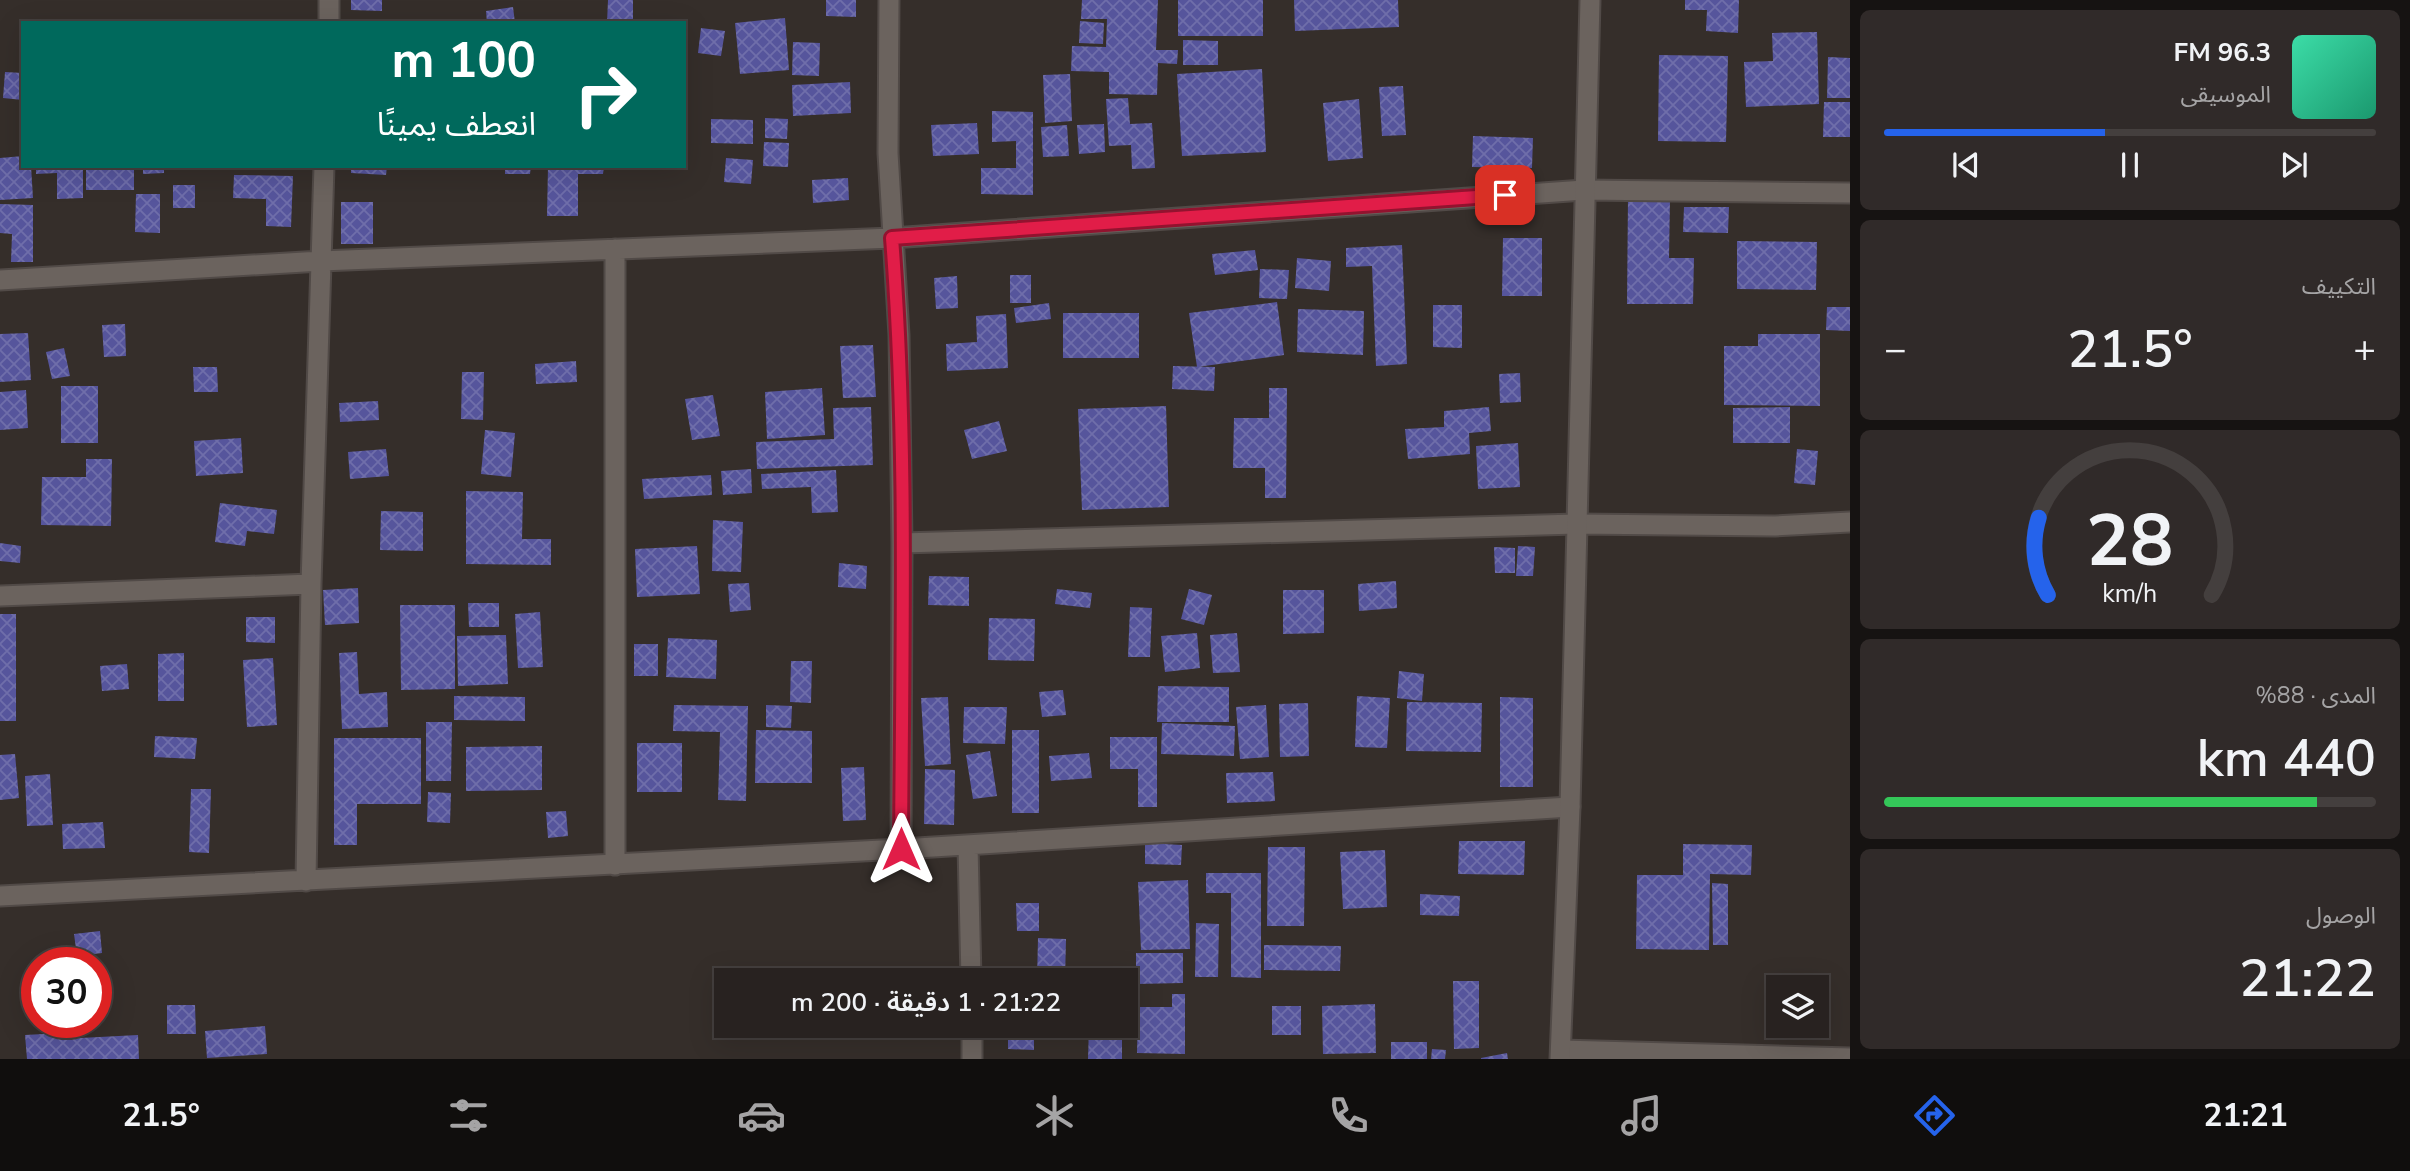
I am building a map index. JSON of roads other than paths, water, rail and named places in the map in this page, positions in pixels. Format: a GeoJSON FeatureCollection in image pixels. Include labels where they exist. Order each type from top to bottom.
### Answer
{"type":"FeatureCollection","features":[{"type":"Feature","properties":{"kind":"street"},"geometry":{"type":"LineString","coordinates":[[328,21],[329,0]]}},
{"type":"Feature","properties":{"kind":"street"},"geometry":{"type":"LineString","coordinates":[[889,0],[888,153],[899,335],[902,543],[901,849]]}},
{"type":"Feature","properties":{"kind":"street"},"geometry":{"type":"LineString","coordinates":[[1590,0],[1570,807],[1560,1054],[1850,1058]]}},
{"type":"Feature","properties":{"kind":"street"},"geometry":{"type":"LineString","coordinates":[[306,881],[311,584],[324,168]]}},
{"type":"Feature","properties":{"kind":"street"},"geometry":{"type":"LineString","coordinates":[[0,280],[321,261],[892,238],[1584,190],[1850,194]]}},
{"type":"Feature","properties":{"kind":"street"},"geometry":{"type":"LineString","coordinates":[[615,249],[615,864]]}},
{"type":"Feature","properties":{"kind":"street"},"geometry":{"type":"LineString","coordinates":[[902,543],[1576,524],[1775,526],[1850,522]]}},
{"type":"Feature","properties":{"kind":"street"},"geometry":{"type":"LineString","coordinates":[[0,596],[311,584]]}},
{"type":"Feature","properties":{"kind":"street"},"geometry":{"type":"LineString","coordinates":[[0,896],[901,849],[1570,807]]}},
{"type":"Feature","properties":{"kind":"street"},"geometry":{"type":"LineString","coordinates":[[968,845],[971,968]]}},
{"type":"Feature","properties":{"kind":"street"},"geometry":{"type":"LineString","coordinates":[[972,1038],[972,1059]]}}]}
